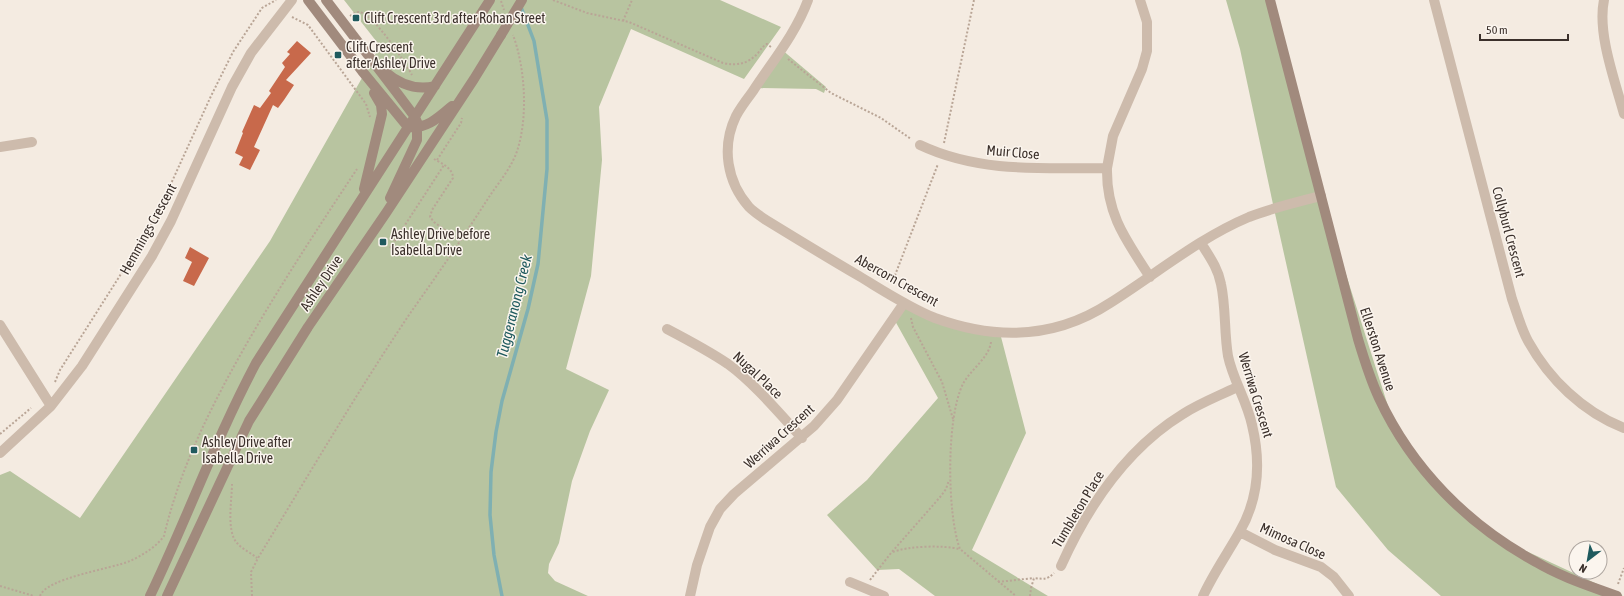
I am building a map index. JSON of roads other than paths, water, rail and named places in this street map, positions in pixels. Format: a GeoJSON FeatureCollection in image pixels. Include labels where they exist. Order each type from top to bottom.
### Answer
{"type":"FeatureCollection","features":[{"type":"Feature","properties":{"kind":"main road"},"geometry":{"type":"LineString","coordinates":[[308,0],[362,71],[413,124],[428,125],[435,121],[462,97]]}},
{"type":"Feature","properties":{"kind":"main road"},"geometry":{"type":"LineString","coordinates":[[326,0],[373,62],[413,124],[417,140],[375,228]]}},
{"type":"Feature","properties":{"kind":"main road","name":"Ashley Drive"},"geometry":{"type":"LineString","coordinates":[[167,596],[250,421],[308,327],[462,97],[522,0]]}},
{"type":"Feature","properties":{"kind":"main road","name":"Ellerston Avenue"},"geometry":{"type":"LineString","coordinates":[[1270,0],[1358,338],[1371,379],[1389,417],[1411,453],[1437,486],[1467,516],[1500,542],[1556,572],[1617,596]]}},
{"type":"Feature","properties":{"kind":"main road","name":"Ashley Drive"},"geometry":{"type":"LineString","coordinates":[[150,596],[178,538],[235,402],[256,363],[362,197],[413,124],[435,86],[490,1]]}},
{"type":"Feature","properties":{"kind":"main road"},"geometry":{"type":"LineString","coordinates":[[373,62],[390,76],[412,87],[424,89],[435,86]]}},
{"type":"Feature","properties":{"kind":"main road"},"geometry":{"type":"LineString","coordinates":[[362,71],[381,105],[382,114],[362,197]]}},
{"type":"Feature","properties":{"kind":"street","name":"Hemmings Crescent"},"geometry":{"type":"LineString","coordinates":[[0,453],[11,445],[51,406],[82,366],[152,256],[171,221],[232,87],[251,53],[292,0]]}},
{"type":"Feature","properties":{"kind":"street","name":"Abercorn Crescent"},"geometry":{"type":"LineString","coordinates":[[808,0],[790,36],[736,116],[729,134],[728,164],[730,174],[742,198],[750,208],[766,220],[904,303],[934,317],[965,328],[992,332],[1024,333],[1054,328],[1082,319],[1109,304],[1218,232],[1250,217],[1321,196]]}},
{"type":"Feature","properties":{"kind":"street"},"geometry":{"type":"LineString","coordinates":[[1140,0],[1147,27],[1147,51],[1142,69],[1113,136],[1107,168],[1107,179],[1110,202],[1117,223],[1150,277]]}},
{"type":"Feature","properties":{"kind":"street","name":"Collyburl Crescent"},"geometry":{"type":"LineString","coordinates":[[1434,0],[1512,299],[1528,342],[1545,368],[1566,391],[1590,410],[1624,428]]}},
{"type":"Feature","properties":{"kind":"street"},"geometry":{"type":"LineString","coordinates":[[1604,0],[1601,17],[1604,37],[1624,114]]}},
{"type":"Feature","properties":{"kind":"street"},"geometry":{"type":"LineString","coordinates":[[0,147],[32,142]]}},
{"type":"Feature","properties":{"kind":"street","name":"Muir Close"},"geometry":{"type":"LineString","coordinates":[[920,145],[941,155],[997,167],[1023,169],[1107,168]]}},
{"type":"Feature","properties":{"kind":"street","name":"Werriwa Crescent"},"geometry":{"type":"LineString","coordinates":[[1201,243],[1214,262],[1221,283],[1228,356],[1238,387],[1251,418],[1258,456],[1258,470],[1251,508],[1240,532],[1211,578],[1203,596]]}},
{"type":"Feature","properties":{"kind":"street","name":"Werriwa Crescent"},"geometry":{"type":"LineString","coordinates":[[690,596],[697,565],[710,527],[720,509],[734,494],[802,438],[837,400],[904,303]]}},
{"type":"Feature","properties":{"kind":"street"},"geometry":{"type":"LineString","coordinates":[[0,325],[51,406]]}},
{"type":"Feature","properties":{"kind":"street","name":"Nugal Place"},"geometry":{"type":"LineString","coordinates":[[667,329],[730,365],[751,384],[802,438]]}},
{"type":"Feature","properties":{"kind":"street","name":"Tumbleton Place"},"geometry":{"type":"LineString","coordinates":[[1061,566],[1073,539],[1104,488],[1139,447],[1182,414],[1238,387]]}},
{"type":"Feature","properties":{"kind":"street","name":"Mimosa Close"},"geometry":{"type":"LineString","coordinates":[[1240,532],[1275,550],[1306,560],[1321,567],[1334,577],[1349,596]]}},
{"type":"Feature","properties":{"kind":"street"},"geometry":{"type":"LineString","coordinates":[[850,582],[868,593],[884,596]]}},
{"type":"Feature","properties":{"kind":"waterway","name":"Tuggeranong Creek"},"geometry":{"type":"LineString","coordinates":[[502,596],[494,555],[490,515],[491,472],[502,401],[528,309],[538,264],[547,169],[547,120],[534,41],[521,7]]}},
{"type":"Feature","properties":{"kind":"place","name":"Clift Crescent 3rd after Rohan Street"},"geometry":{"type":"Point","coordinates":[356,18]}},
{"type":"Feature","properties":{"kind":"place","name":"Clift Crescent after Ashley Drive"},"geometry":{"type":"Point","coordinates":[338,55]}},
{"type":"Feature","properties":{"kind":"place","name":"Ashley Drive before Isabella Drive"},"geometry":{"type":"Point","coordinates":[383,242]}},
{"type":"Feature","properties":{"kind":"place","name":"Ashley Drive after Isabella Drive"},"geometry":{"type":"Point","coordinates":[194,450]}}]}
